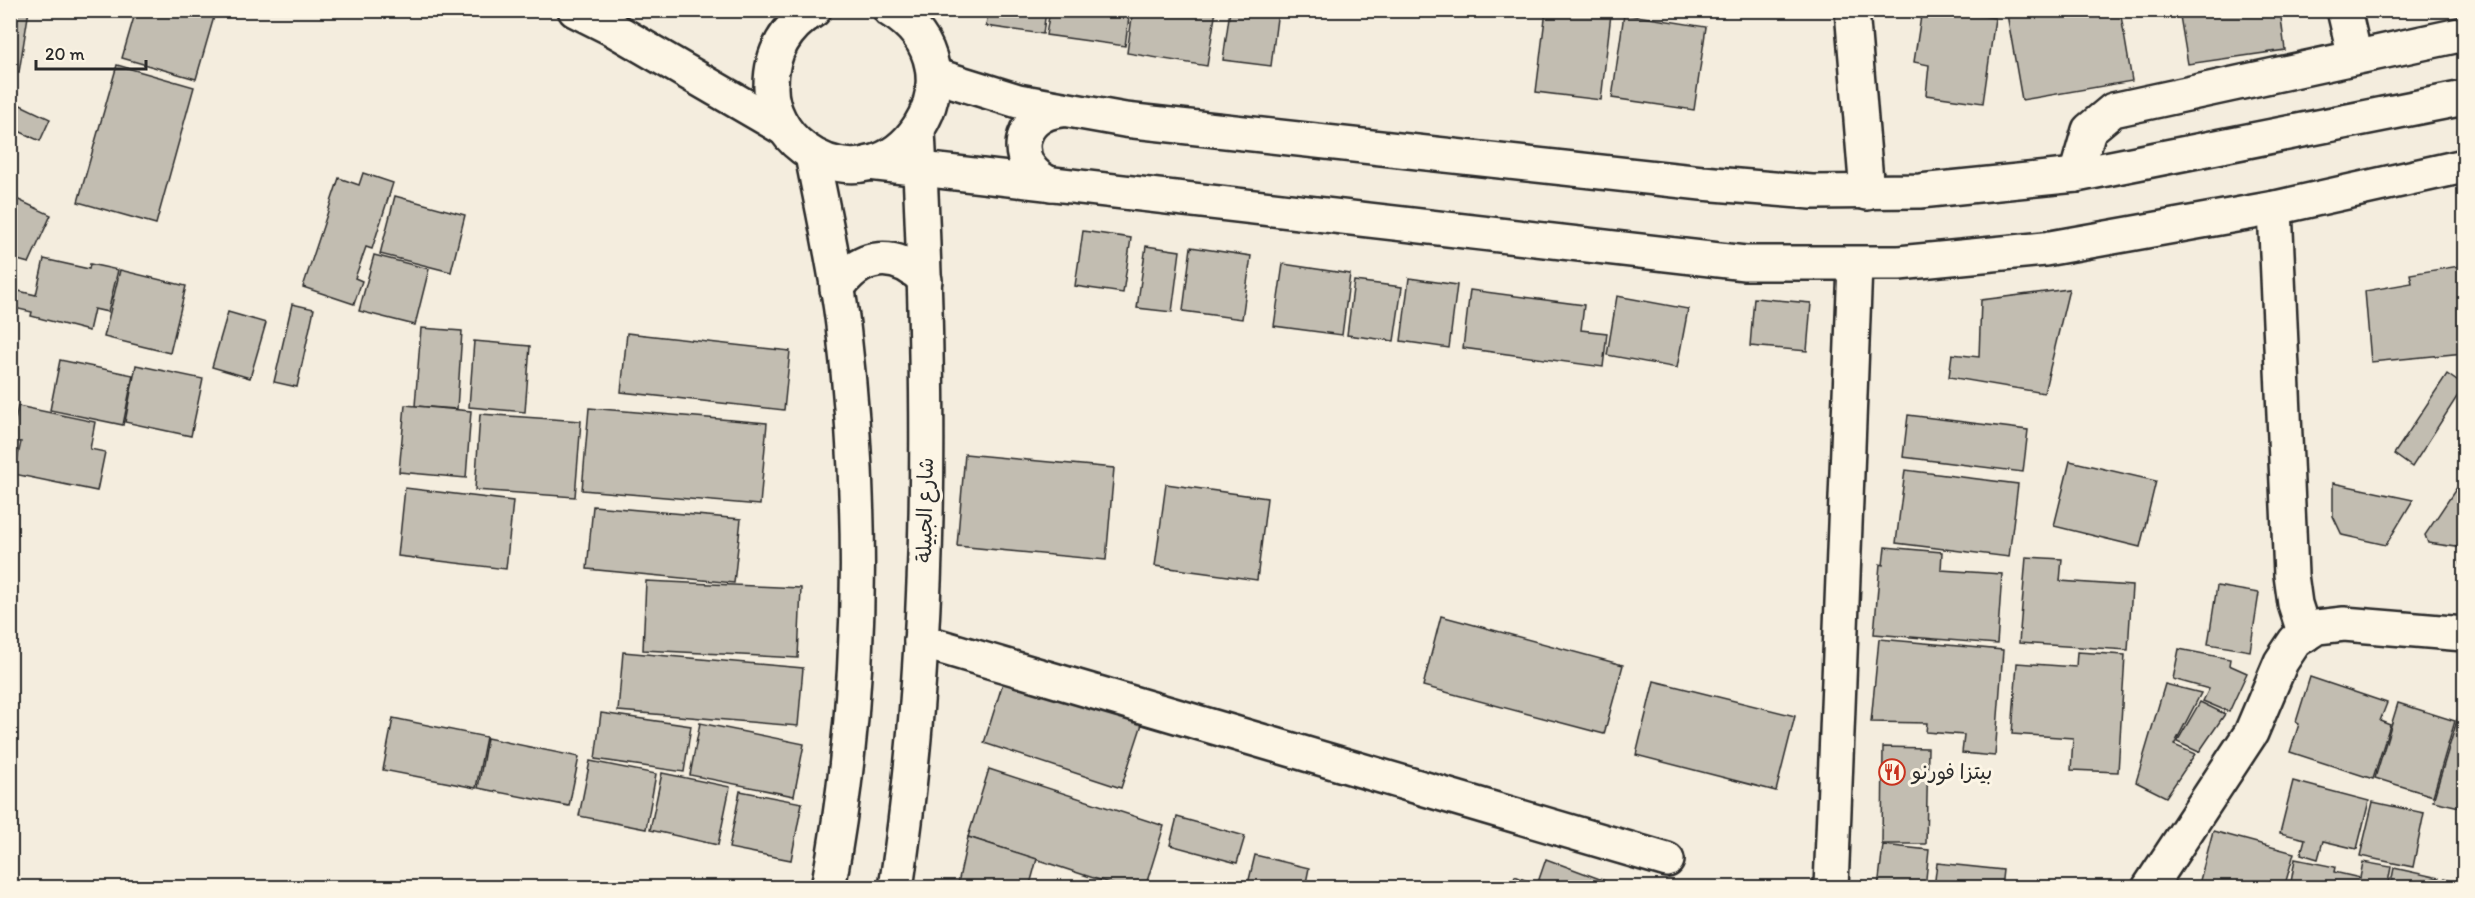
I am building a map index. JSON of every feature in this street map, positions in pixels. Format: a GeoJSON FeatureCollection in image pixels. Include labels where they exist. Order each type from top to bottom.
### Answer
{"type":"FeatureCollection","features":[{"type":"Feature","properties":{"kind":"street"},"geometry":{"type":"LineString","coordinates":[[574,10],[783,128]]}},
{"type":"Feature","properties":{"kind":"street"},"geometry":{"type":"LineString","coordinates":[[869,163],[896,151],[918,131],[928,114],[933,95],[934,75],[919,24],[908,23],[890,10]]}},
{"type":"Feature","properties":{"kind":"street"},"geometry":{"type":"LineString","coordinates":[[1852,10],[1868,193]]}},
{"type":"Feature","properties":{"kind":"street"},"geometry":{"type":"LineString","coordinates":[[2344,10],[2355,57]]}},
{"type":"Feature","properties":{"kind":"street"},"geometry":{"type":"LineString","coordinates":[[804,14],[776,52],[771,71],[771,91],[775,110],[783,128],[796,143],[812,155],[830,162],[850,165],[869,163],[1745,262],[1855,264],[1969,258],[2045,249],[2275,208],[2464,166]]}},
{"type":"Feature","properties":{"kind":"street"},"geometry":{"type":"LineString","coordinates":[[2076,175],[2089,130],[2113,110],[2464,34]]}},
{"type":"Feature","properties":{"kind":"street"},"geometry":{"type":"LineString","coordinates":[[934,75],[976,89],[1061,110],[1125,120],[1702,183],[1801,191],[1868,193],[1973,187],[2076,175],[2464,98]]}},
{"type":"Feature","properties":{"kind":"street"},"geometry":{"type":"LineString","coordinates":[[1051,184],[1031,171],[1023,148],[1024,136],[1038,117],[1049,111],[1061,110]]}},
{"type":"Feature","properties":{"kind":"street","name":"شارع الجبيلة"},"geometry":{"type":"LineString","coordinates":[[896,888],[917,728],[927,479],[925,280],[918,131]]}},
{"type":"Feature","properties":{"kind":"street"},"geometry":{"type":"LineString","coordinates":[[812,155],[837,289],[852,414],[857,505],[857,596],[845,778],[828,888]]}},
{"type":"Feature","properties":{"kind":"street"},"geometry":{"type":"LineString","coordinates":[[2275,208],[2291,575],[2295,604],[2306,634]]}},
{"type":"Feature","properties":{"kind":"street"},"geometry":{"type":"LineString","coordinates":[[837,289],[845,275],[857,266],[872,260],[902,262],[925,280]]}},
{"type":"Feature","properties":{"kind":"street"},"geometry":{"type":"LineString","coordinates":[[1832,888],[1855,264]]}},
{"type":"Feature","properties":{"kind":"street"},"geometry":{"type":"LineString","coordinates":[[2149,888],[2250,733],[2281,662],[2295,641],[2317,627],[2344,624],[2464,634]]}},
{"type":"Feature","properties":{"kind":"street"},"geometry":{"type":"LineString","coordinates":[[921,641],[1667,860]]}},
{"type":"Feature","properties":{"kind":"building"},"geometry":{"type":"Polygon","coordinates":[[[10,10],[29,10],[19,72],[10,70],[10,10]]]}},
{"type":"Feature","properties":{"kind":"building"},"geometry":{"type":"Polygon","coordinates":[[[136,10],[216,10],[196,79],[122,58],[136,10]]]}},
{"type":"Feature","properties":{"kind":"building"},"geometry":{"type":"Polygon","coordinates":[[[988,10],[1046,10],[1043,34],[986,26],[988,10]]]}},
{"type":"Feature","properties":{"kind":"building"},"geometry":{"type":"Polygon","coordinates":[[[1050,10],[1130,10],[1125,46],[1046,35],[1050,10]]]}},
{"type":"Feature","properties":{"kind":"building"},"geometry":{"type":"Polygon","coordinates":[[[1133,10],[1216,10],[1207,66],[1127,53],[1133,10]]]}},
{"type":"Feature","properties":{"kind":"building"},"geometry":{"type":"Polygon","coordinates":[[[1230,10],[1278,10],[1271,66],[1223,60],[1230,10]]]}},
{"type":"Feature","properties":{"kind":"building"},"geometry":{"type":"Polygon","coordinates":[[[1546,10],[1611,14],[1601,100],[1536,92],[1546,10]]]}},
{"type":"Feature","properties":{"kind":"building"},"geometry":{"type":"Polygon","coordinates":[[[1922,10],[1946,10],[1995,18],[1983,103],[1926,95],[1929,65],[1914,62],[1922,10]]]}},
{"type":"Feature","properties":{"kind":"building"},"geometry":{"type":"Polygon","coordinates":[[[2029,10],[2120,10],[2132,81],[2022,100],[2007,14],[2029,10]]]}},
{"type":"Feature","properties":{"kind":"building"},"geometry":{"type":"Polygon","coordinates":[[[2179,10],[2280,10],[2285,50],[2188,64],[2179,10]]]}},
{"type":"Feature","properties":{"kind":"building"},"geometry":{"type":"Polygon","coordinates":[[[2376,10],[2411,10],[2377,18],[2376,10]]]}},
{"type":"Feature","properties":{"kind":"building"},"geometry":{"type":"Polygon","coordinates":[[[1624,14],[1706,27],[1694,110],[1612,98],[1624,14]]]}},
{"type":"Feature","properties":{"kind":"building"},"geometry":{"type":"Polygon","coordinates":[[[117,65],[194,87],[156,224],[78,202],[117,65]]]}},
{"type":"Feature","properties":{"kind":"building"},"geometry":{"type":"Polygon","coordinates":[[[10,100],[50,119],[40,141],[10,127],[10,100]]]}},
{"type":"Feature","properties":{"kind":"building"},"geometry":{"type":"Polygon","coordinates":[[[363,173],[393,183],[372,249],[366,247],[355,278],[362,281],[354,304],[303,287],[339,178],[359,185],[363,173]]]}},
{"type":"Feature","properties":{"kind":"building"},"geometry":{"type":"Polygon","coordinates":[[[10,196],[51,215],[29,263],[10,258],[10,196]]]}},
{"type":"Feature","properties":{"kind":"building"},"geometry":{"type":"Polygon","coordinates":[[[395,196],[465,215],[451,272],[380,254],[395,196]]]}},
{"type":"Feature","properties":{"kind":"building"},"geometry":{"type":"Polygon","coordinates":[[[1083,231],[1131,238],[1123,293],[1075,286],[1083,231]]]}},
{"type":"Feature","properties":{"kind":"building"},"geometry":{"type":"Polygon","coordinates":[[[1146,246],[1180,251],[1172,312],[1137,308],[1146,246]]]}},
{"type":"Feature","properties":{"kind":"building"},"geometry":{"type":"Polygon","coordinates":[[[1191,247],[1251,256],[1242,319],[1183,311],[1191,247]]]}},
{"type":"Feature","properties":{"kind":"building"},"geometry":{"type":"Polygon","coordinates":[[[374,255],[429,269],[415,325],[359,311],[374,255]]]}},
{"type":"Feature","properties":{"kind":"building"},"geometry":{"type":"Polygon","coordinates":[[[44,259],[89,269],[90,264],[118,270],[108,312],[94,309],[89,331],[31,316],[32,312],[10,307],[10,289],[36,295],[44,259]]]}},
{"type":"Feature","properties":{"kind":"building"},"geometry":{"type":"Polygon","coordinates":[[[1283,264],[1350,274],[1342,335],[1274,326],[1283,264]]]}},
{"type":"Feature","properties":{"kind":"building"},"geometry":{"type":"Polygon","coordinates":[[[2459,266],[2461,274],[2464,274],[2464,353],[2371,362],[2365,291],[2412,283],[2410,274],[2459,266]]]}},
{"type":"Feature","properties":{"kind":"building"},"geometry":{"type":"Polygon","coordinates":[[[120,270],[186,286],[170,353],[104,337],[120,270]]]}},
{"type":"Feature","properties":{"kind":"building"},"geometry":{"type":"Polygon","coordinates":[[[1409,278],[1457,285],[1449,348],[1401,341],[1409,278]]]}},
{"type":"Feature","properties":{"kind":"building"},"geometry":{"type":"Polygon","coordinates":[[[1354,281],[1402,287],[1394,341],[1347,335],[1354,281]]]}},
{"type":"Feature","properties":{"kind":"building"},"geometry":{"type":"Polygon","coordinates":[[[2069,289],[2044,393],[1949,377],[1952,354],[1979,357],[1981,300],[2069,289]]]}},
{"type":"Feature","properties":{"kind":"building"},"geometry":{"type":"Polygon","coordinates":[[[1470,290],[1584,305],[1581,330],[1607,333],[1603,367],[1463,348],[1470,290]]]}},
{"type":"Feature","properties":{"kind":"building"},"geometry":{"type":"Polygon","coordinates":[[[1617,296],[1688,309],[1677,368],[1607,355],[1617,296]]]}},
{"type":"Feature","properties":{"kind":"building"},"geometry":{"type":"Polygon","coordinates":[[[1754,298],[1811,303],[1807,351],[1750,346],[1754,298]]]}},
{"type":"Feature","properties":{"kind":"building"},"geometry":{"type":"Polygon","coordinates":[[[292,304],[314,309],[297,387],[274,382],[292,304]]]}},
{"type":"Feature","properties":{"kind":"building"},"geometry":{"type":"Polygon","coordinates":[[[228,312],[266,323],[250,378],[212,367],[228,312]]]}},
{"type":"Feature","properties":{"kind":"building"},"geometry":{"type":"Polygon","coordinates":[[[421,328],[462,331],[457,409],[415,406],[421,328]]]}},
{"type":"Feature","properties":{"kind":"building"},"geometry":{"type":"Polygon","coordinates":[[[627,333],[790,351],[784,410],[621,392],[627,333]]]}},
{"type":"Feature","properties":{"kind":"building"},"geometry":{"type":"Polygon","coordinates":[[[474,341],[530,346],[525,412],[469,407],[474,341]]]}},
{"type":"Feature","properties":{"kind":"building"},"geometry":{"type":"Polygon","coordinates":[[[60,360],[133,375],[123,425],[50,410],[60,360]]]}},
{"type":"Feature","properties":{"kind":"building"},"geometry":{"type":"Polygon","coordinates":[[[136,365],[203,379],[191,436],[125,422],[136,365]]]}},
{"type":"Feature","properties":{"kind":"building"},"geometry":{"type":"Polygon","coordinates":[[[2447,374],[2464,386],[2412,467],[2394,454],[2447,374]]]}},
{"type":"Feature","properties":{"kind":"building"},"geometry":{"type":"Polygon","coordinates":[[[405,405],[471,411],[466,478],[399,472],[405,405]]]}},
{"type":"Feature","properties":{"kind":"building"},"geometry":{"type":"Polygon","coordinates":[[[18,406],[95,422],[90,449],[105,452],[97,491],[14,474],[21,442],[11,441],[18,406]]]}},
{"type":"Feature","properties":{"kind":"building"},"geometry":{"type":"Polygon","coordinates":[[[589,408],[767,423],[760,505],[582,490],[589,408]]]}},
{"type":"Feature","properties":{"kind":"building"},"geometry":{"type":"Polygon","coordinates":[[[480,414],[581,421],[575,497],[475,490],[480,414]]]}},
{"type":"Feature","properties":{"kind":"building"},"geometry":{"type":"Polygon","coordinates":[[[1908,415],[2028,430],[2023,472],[1903,457],[1908,415]]]}},
{"type":"Feature","properties":{"kind":"building"},"geometry":{"type":"Polygon","coordinates":[[[965,454],[1114,468],[1106,560],[957,546],[965,454]]]}},
{"type":"Feature","properties":{"kind":"building"},"geometry":{"type":"Polygon","coordinates":[[[2070,461],[2156,481],[2140,547],[2054,526],[2070,461]]]}},
{"type":"Feature","properties":{"kind":"building"},"geometry":{"type":"Polygon","coordinates":[[[1905,470],[2018,484],[2009,557],[1896,543],[1905,470]]]}},
{"type":"Feature","properties":{"kind":"building"},"geometry":{"type":"Polygon","coordinates":[[[2464,477],[2464,565],[2460,564],[2463,548],[2428,543],[2425,535],[2464,477]]]}},
{"type":"Feature","properties":{"kind":"building"},"geometry":{"type":"Polygon","coordinates":[[[2333,483],[2413,500],[2386,545],[2342,535],[2333,516],[2333,483]]]}},
{"type":"Feature","properties":{"kind":"building"},"geometry":{"type":"Polygon","coordinates":[[[1166,484],[1267,498],[1257,580],[1155,566],[1166,484]]]}},
{"type":"Feature","properties":{"kind":"building"},"geometry":{"type":"Polygon","coordinates":[[[405,488],[513,501],[506,569],[398,556],[405,488]]]}},
{"type":"Feature","properties":{"kind":"building"},"geometry":{"type":"Polygon","coordinates":[[[593,506],[741,519],[734,583],[587,569],[593,506]]]}},
{"type":"Feature","properties":{"kind":"building"},"geometry":{"type":"Polygon","coordinates":[[[1885,547],[1942,552],[1941,570],[2002,574],[1997,644],[1874,634],[1880,564],[1883,565],[1885,547]]]}},
{"type":"Feature","properties":{"kind":"building"},"geometry":{"type":"Polygon","coordinates":[[[2026,557],[2062,559],[2060,581],[2132,586],[2128,650],[2019,643],[2026,557]]]}},
{"type":"Feature","properties":{"kind":"building"},"geometry":{"type":"Polygon","coordinates":[[[646,581],[801,588],[798,658],[643,650],[646,581]]]}},
{"type":"Feature","properties":{"kind":"building"},"geometry":{"type":"Polygon","coordinates":[[[2217,586],[2259,593],[2250,651],[2208,644],[2217,586]]]}},
{"type":"Feature","properties":{"kind":"building"},"geometry":{"type":"Polygon","coordinates":[[[1441,616],[1623,665],[1604,734],[1423,686],[1441,616]]]}},
{"type":"Feature","properties":{"kind":"building"},"geometry":{"type":"Polygon","coordinates":[[[1879,639],[2003,650],[1995,756],[1962,753],[1964,735],[1926,732],[1927,723],[1871,722],[1879,639]]]}},
{"type":"Feature","properties":{"kind":"building"},"geometry":{"type":"Polygon","coordinates":[[[2179,649],[2230,659],[2229,665],[2247,673],[2229,712],[2203,701],[2209,689],[2173,679],[2179,649]]]}},
{"type":"Feature","properties":{"kind":"building"},"geometry":{"type":"Polygon","coordinates":[[[623,652],[803,668],[798,726],[618,711],[623,652]]]}},
{"type":"Feature","properties":{"kind":"building"},"geometry":{"type":"Polygon","coordinates":[[[2077,652],[2125,655],[2118,772],[2071,770],[2073,738],[2012,734],[2017,663],[2076,667],[2077,652]]]}},
{"type":"Feature","properties":{"kind":"building"},"geometry":{"type":"Polygon","coordinates":[[[1006,673],[1144,718],[1121,788],[984,743],[1006,673]]]}},
{"type":"Feature","properties":{"kind":"building"},"geometry":{"type":"Polygon","coordinates":[[[2310,677],[2387,703],[2380,721],[2390,725],[2373,779],[2290,752],[2299,724],[2296,722],[2310,677]]]}},
{"type":"Feature","properties":{"kind":"building"},"geometry":{"type":"Polygon","coordinates":[[[1654,681],[1795,716],[1776,791],[1636,755],[1654,681]]]}},
{"type":"Feature","properties":{"kind":"building"},"geometry":{"type":"Polygon","coordinates":[[[2165,684],[2201,693],[2174,745],[2195,754],[2166,797],[2136,782],[2165,684]]]}},
{"type":"Feature","properties":{"kind":"building"},"geometry":{"type":"Polygon","coordinates":[[[2200,702],[2225,714],[2199,752],[2177,742],[2200,702]]]}},
{"type":"Feature","properties":{"kind":"building"},"geometry":{"type":"Polygon","coordinates":[[[2398,703],[2455,721],[2433,796],[2375,778],[2398,703]]]}},
{"type":"Feature","properties":{"kind":"building"},"geometry":{"type":"Polygon","coordinates":[[[601,713],[691,726],[684,772],[595,759],[601,713]]]}},
{"type":"Feature","properties":{"kind":"building"},"geometry":{"type":"Polygon","coordinates":[[[2459,714],[2464,716],[2464,808],[2433,801],[2459,714]]]}},
{"type":"Feature","properties":{"kind":"building"},"geometry":{"type":"Polygon","coordinates":[[[393,718],[486,737],[476,788],[383,770],[393,718]]]}},
{"type":"Feature","properties":{"kind":"building"},"geometry":{"type":"Polygon","coordinates":[[[700,723],[804,744],[794,796],[690,775],[700,723]]]}},
{"type":"Feature","properties":{"kind":"building"},"geometry":{"type":"Polygon","coordinates":[[[487,738],[579,757],[569,806],[478,788],[487,738]]]}},
{"type":"Feature","properties":{"kind":"building"},"geometry":{"type":"Polygon","coordinates":[[[1883,747],[1928,748],[1926,844],[1882,844],[1883,747]]]}},
{"type":"Feature","properties":{"kind":"building"},"geometry":{"type":"Polygon","coordinates":[[[590,761],[656,774],[646,829],[579,816],[590,761]]]}},
{"type":"Feature","properties":{"kind":"building"},"geometry":{"type":"Polygon","coordinates":[[[989,769],[1164,826],[1145,888],[1124,888],[968,837],[989,769]]]}},
{"type":"Feature","properties":{"kind":"building"},"geometry":{"type":"Polygon","coordinates":[[[662,773],[730,787],[718,845],[650,830],[662,773]]]}},
{"type":"Feature","properties":{"kind":"building"},"geometry":{"type":"Polygon","coordinates":[[[2293,781],[2369,801],[2357,849],[2323,841],[2318,859],[2301,854],[2305,839],[2280,833],[2293,781]]]}},
{"type":"Feature","properties":{"kind":"building"},"geometry":{"type":"Polygon","coordinates":[[[740,791],[802,803],[791,860],[729,848],[740,791]]]}},
{"type":"Feature","properties":{"kind":"building"},"geometry":{"type":"Polygon","coordinates":[[[2373,802],[2424,813],[2413,867],[2360,856],[2373,802]]]}},
{"type":"Feature","properties":{"kind":"building"},"geometry":{"type":"Polygon","coordinates":[[[1177,817],[1245,836],[1237,863],[1170,845],[1177,817]]]}},
{"type":"Feature","properties":{"kind":"building"},"geometry":{"type":"Polygon","coordinates":[[[2213,831],[2294,853],[2284,888],[2198,888],[2213,831]]]}},
{"type":"Feature","properties":{"kind":"building"},"geometry":{"type":"Polygon","coordinates":[[[968,837],[1037,859],[1029,888],[957,888],[968,837]]]}},
{"type":"Feature","properties":{"kind":"building"},"geometry":{"type":"Polygon","coordinates":[[[1883,845],[1929,850],[1925,888],[1878,888],[1883,845]]]}},
{"type":"Feature","properties":{"kind":"building"},"geometry":{"type":"Polygon","coordinates":[[[1255,855],[1309,868],[1305,888],[1247,888],[1255,855]]]}},
{"type":"Feature","properties":{"kind":"building"},"geometry":{"type":"Polygon","coordinates":[[[1546,859],[1624,888],[1510,888],[1515,876],[1537,885],[1546,859]]]}},
{"type":"Feature","properties":{"kind":"building"},"geometry":{"type":"Polygon","coordinates":[[[2295,859],[2335,867],[2334,872],[2360,878],[2363,862],[2391,867],[2387,888],[2290,888],[2295,859]]]}},
{"type":"Feature","properties":{"kind":"building"},"geometry":{"type":"Polygon","coordinates":[[[1937,863],[2003,870],[2001,888],[1934,888],[1937,863]]]}},
{"type":"Feature","properties":{"kind":"building"},"geometry":{"type":"Polygon","coordinates":[[[2394,868],[2439,878],[2436,888],[2390,888],[2394,868]]]}},
{"type":"Feature","properties":{"kind":"building"},"geometry":{"type":"Polygon","coordinates":[[[2444,879],[2464,884],[2464,888],[2442,888],[2444,879]]]}},
{"type":"Feature","properties":{"kind":"place","name":"بيتزا فورنو"},"geometry":{"type":"Point","coordinates":[1892,772]}}]}
